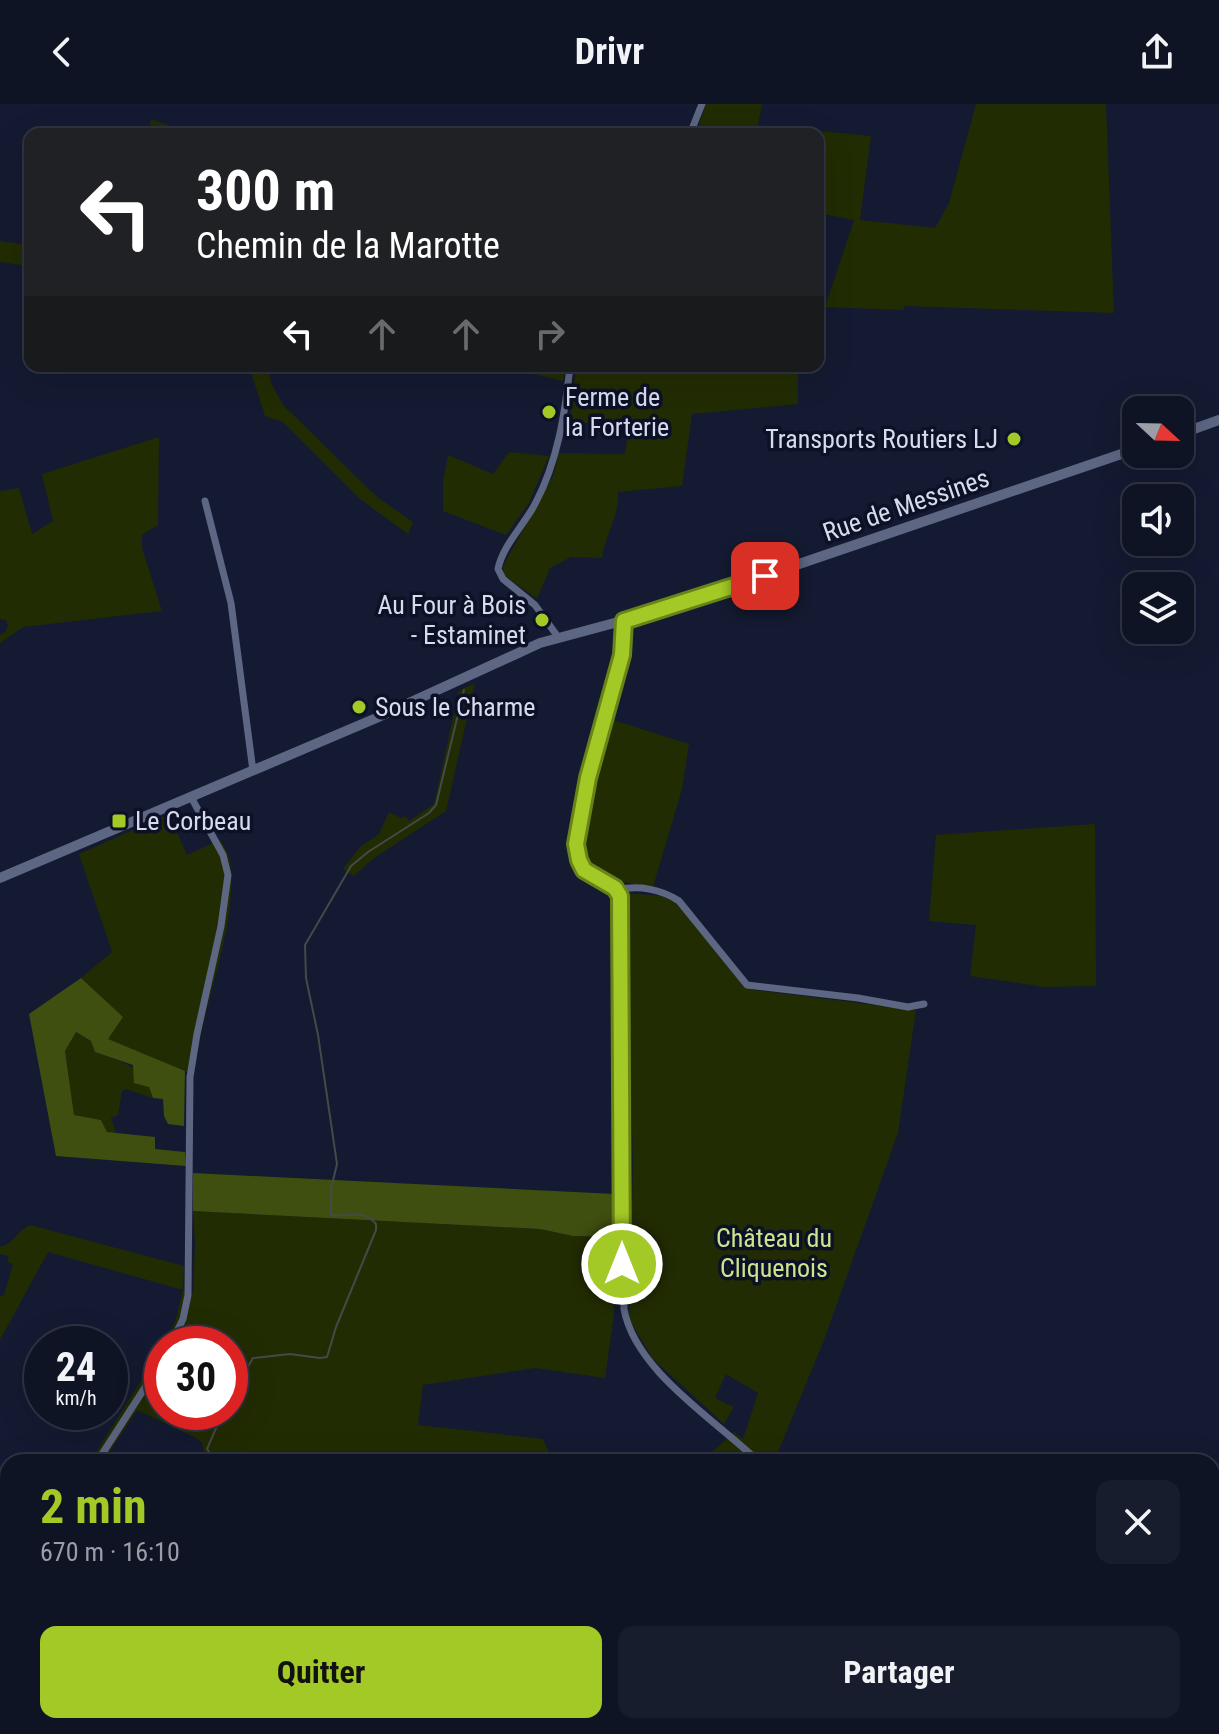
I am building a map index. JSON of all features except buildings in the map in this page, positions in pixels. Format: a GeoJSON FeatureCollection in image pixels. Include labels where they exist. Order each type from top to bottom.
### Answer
{"type":"FeatureCollection","features":[{"type":"Feature","properties":{"kind":"main road"},"geometry":{"type":"LineString","coordinates":[[1194,429],[1219,420]]}},
{"type":"Feature","properties":{"kind":"main road","name":"Rue de Messines"},"geometry":{"type":"LineString","coordinates":[[0,878],[558,637],[693,601],[1122,454]]}},
{"type":"Feature","properties":{"kind":"street"},"geometry":{"type":"LineString","coordinates":[[692,128],[702,104]]}},
{"type":"Feature","properties":{"kind":"street"},"geometry":{"type":"LineString","coordinates":[[558,637],[535,605],[503,579],[498,569],[500,560],[542,488],[564,421],[569,372]]}},
{"type":"Feature","properties":{"kind":"street"},"geometry":{"type":"LineString","coordinates":[[205,501],[231,603],[253,771]]}},
{"type":"Feature","properties":{"kind":"street"},"geometry":{"type":"LineString","coordinates":[[624,621],[622,655],[586,786],[576,844],[584,870],[618,890],[648,890],[679,901],[747,985],[908,1007],[924,1004]]}},
{"type":"Feature","properties":{"kind":"street"},"geometry":{"type":"LineString","coordinates":[[180,1326],[188,1295],[192,1063],[227,888],[226,863],[191,797]]}},
{"type":"Feature","properties":{"kind":"street"},"geometry":{"type":"LineString","coordinates":[[618,890],[622,1287],[625,1315],[637,1344],[650,1363],[750,1454]]}},
{"type":"Feature","properties":{"kind":"street"},"geometry":{"type":"LineString","coordinates":[[102,1454],[144,1389]]}},
{"type":"Feature","properties":{"kind":"green space"},"geometry":{"type":"Polygon","coordinates":[[[706,104],[762,104],[758,125],[789,128],[698,128],[706,104]]]}},
{"type":"Feature","properties":{"kind":"green space"},"geometry":{"type":"Polygon","coordinates":[[[976,104],[1106,104],[1114,313],[905,306],[903,310],[825,307],[854,220],[824,214],[824,131],[871,136],[860,220],[935,228],[949,203],[976,104]]]}},
{"type":"Feature","properties":{"kind":"green space"},"geometry":{"type":"Polygon","coordinates":[[[151,119],[177,128],[150,128],[151,119]]]}},
{"type":"Feature","properties":{"kind":"green space"},"geometry":{"type":"Polygon","coordinates":[[[0,241],[24,244],[24,265],[0,262],[0,241]]]}},
{"type":"Feature","properties":{"kind":"green space"},"geometry":{"type":"Polygon","coordinates":[[[251,372],[269,372],[283,405],[377,497],[413,522],[408,534],[360,499],[283,422],[265,416],[251,372]]]}},
{"type":"Feature","properties":{"kind":"green space"},"geometry":{"type":"Polygon","coordinates":[[[525,372],[565,372],[563,381],[525,372]]]}},
{"type":"Feature","properties":{"kind":"green space"},"geometry":{"type":"Polygon","coordinates":[[[575,372],[798,372],[798,404],[692,414],[682,486],[618,492],[617,509],[602,558],[571,557],[550,568],[537,599],[504,575],[503,566],[553,476],[559,453],[625,454],[629,428],[570,421],[575,372]]]}},
{"type":"Feature","properties":{"kind":"green space"},"geometry":{"type":"Polygon","coordinates":[[[159,437],[158,525],[142,535],[142,548],[162,611],[23,627],[0,643],[0,635],[8,626],[6,620],[0,619],[0,491],[19,488],[32,534],[53,521],[42,474],[159,437]]]}},
{"type":"Feature","properties":{"kind":"green space"},"geometry":{"type":"Polygon","coordinates":[[[509,452],[549,456],[529,503],[506,535],[443,511],[443,481],[448,455],[493,474],[509,452]]]}},
{"type":"Feature","properties":{"kind":"green space"},"geometry":{"type":"Polygon","coordinates":[[[475,683],[446,811],[374,858],[354,876],[343,869],[360,847],[379,834],[389,812],[401,818],[405,816],[409,821],[434,804],[459,691],[475,683]]]}},
{"type":"Feature","properties":{"kind":"green space"},"geometry":{"type":"Polygon","coordinates":[[[610,719],[689,744],[682,789],[653,887],[609,880],[585,864],[585,817],[610,719]]]}},
{"type":"Feature","properties":{"kind":"green space"},"geometry":{"type":"Polygon","coordinates":[[[169,814],[187,855],[220,840],[230,862],[229,913],[194,1075],[107,1039],[122,1017],[81,978],[112,952],[79,854],[169,814]]]}},
{"type":"Feature","properties":{"kind":"green space"},"geometry":{"type":"Polygon","coordinates":[[[1095,824],[1096,986],[1045,987],[970,976],[976,925],[929,921],[936,835],[1095,824]]]}},
{"type":"Feature","properties":{"kind":"green space","name":"Château du Cliquenois"},"geometry":{"type":"Polygon","coordinates":[[[626,893],[662,896],[682,906],[743,986],[754,990],[916,1010],[898,1133],[824,1340],[777,1454],[710,1454],[734,1432],[743,1439],[758,1393],[726,1374],[715,1398],[734,1407],[724,1424],[653,1359],[629,1319],[633,1165],[626,893]]]}},
{"type":"Feature","properties":{"kind":"green space"},"geometry":{"type":"Polygon","coordinates":[[[81,978],[123,1017],[108,1039],[185,1071],[184,1126],[168,1124],[163,1099],[153,1098],[149,1087],[134,1083],[133,1065],[95,1052],[91,1041],[76,1032],[65,1051],[74,1115],[101,1120],[107,1132],[155,1137],[155,1149],[185,1152],[186,1166],[56,1156],[29,1014],[81,978]]]}},
{"type":"Feature","properties":{"kind":"green space"},"geometry":{"type":"Polygon","coordinates":[[[75,1032],[91,1041],[95,1052],[138,1072],[149,1087],[153,1098],[126,1089],[122,1091],[118,1115],[111,1118],[116,1133],[107,1132],[101,1120],[74,1115],[65,1051],[75,1032]]]}},
{"type":"Feature","properties":{"kind":"green space"},"geometry":{"type":"Polygon","coordinates":[[[193,1173],[615,1194],[617,1237],[573,1236],[540,1229],[193,1211],[193,1173]]]}},
{"type":"Feature","properties":{"kind":"green space"},"geometry":{"type":"Polygon","coordinates":[[[193,1211],[540,1229],[573,1236],[617,1237],[614,1314],[605,1378],[535,1368],[423,1385],[418,1425],[543,1439],[550,1454],[204,1454],[198,1439],[179,1430],[248,1430],[248,1326],[173,1326],[183,1290],[193,1293],[193,1211]]]}},
{"type":"Feature","properties":{"kind":"green space"},"geometry":{"type":"Polygon","coordinates":[[[30,1225],[184,1266],[183,1290],[48,1252],[0,1340],[0,1296],[4,1295],[13,1264],[7,1262],[9,1256],[0,1254],[0,1247],[30,1225]]]}},
{"type":"Feature","properties":{"kind":"green space"},"geometry":{"type":"Polygon","coordinates":[[[144,1376],[144,1413],[137,1410],[128,1424],[128,1401],[144,1376]]]}},
{"type":"Feature","properties":{"kind":"green space"},"geometry":{"type":"Polygon","coordinates":[[[110,1430],[124,1430],[108,1454],[95,1454],[110,1430]]]}},
{"type":"Feature","properties":{"kind":"waterway"},"geometry":{"type":"LineString","coordinates":[[248,1367],[253,1358],[290,1354],[327,1357],[336,1327],[376,1230],[376,1224],[366,1216],[331,1215],[331,1189],[337,1164],[318,1035],[306,978],[305,945],[351,866],[429,813],[436,805],[464,690]]}},
{"type":"Feature","properties":{"kind":"waterway"},"geometry":{"type":"LineString","coordinates":[[210,1454],[207,1449],[215,1430]]}},
{"type":"Feature","properties":{"kind":"place","name":"Ferme de la Forterie"},"geometry":{"type":"Point","coordinates":[549,412]}},
{"type":"Feature","properties":{"kind":"place","name":"Transports Routiers LJ"},"geometry":{"type":"Point","coordinates":[1014,439]}},
{"type":"Feature","properties":{"kind":"place","name":"Au Four à Bois - Estaminet"},"geometry":{"type":"Point","coordinates":[542,620]}},
{"type":"Feature","properties":{"kind":"place","name":"Sous le Charme"},"geometry":{"type":"Point","coordinates":[359,707]}},
{"type":"Feature","properties":{"kind":"place","name":"Le Corbeau"},"geometry":{"type":"Point","coordinates":[119,821]}},
{"type":"Feature","properties":{"kind":"route"},"geometry":{"type":"LineString","coordinates":[[622,1264],[620,896],[615,888],[588,874],[579,860],[576,838],[580,811],[622,655],[624,621],[765,576]]}}]}
